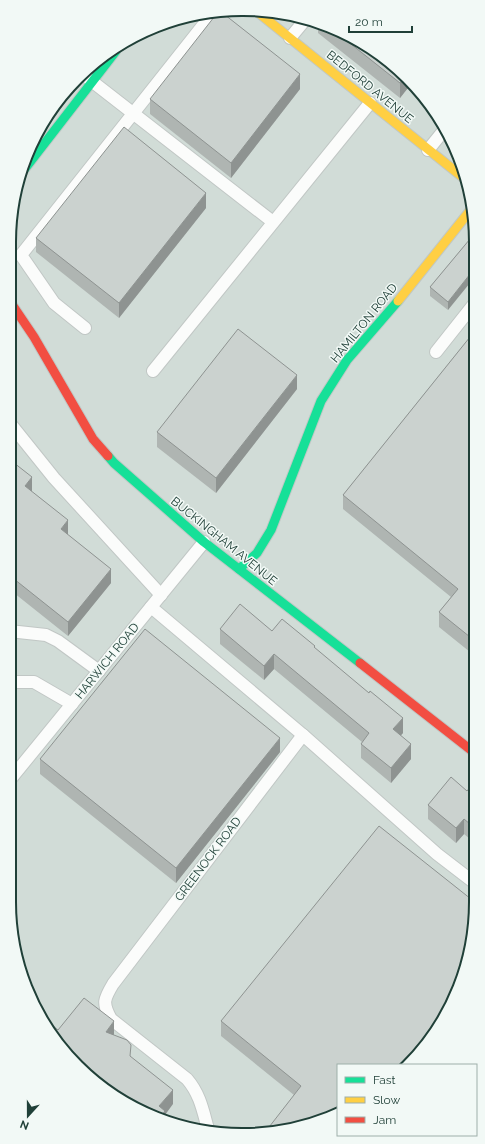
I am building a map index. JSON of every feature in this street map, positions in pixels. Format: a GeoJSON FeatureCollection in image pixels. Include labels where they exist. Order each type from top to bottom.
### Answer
{"type":"FeatureCollection","features":[{"type":"Feature","properties":{"kind":"street","name":"BEDFORD AVENUE"},"geometry":{"type":"LineString","coordinates":[[264,17],[458,172]]}},
{"type":"Feature","properties":{"kind":"street"},"geometry":{"type":"LineString","coordinates":[[32,157],[89,78],[101,66]]}},
{"type":"Feature","properties":{"kind":"street","name":"HAMILTON ROAD"},"geometry":{"type":"LineString","coordinates":[[239,569],[257,553],[270,530],[321,401],[343,366],[467,214]]}},
{"type":"Feature","properties":{"kind":"street","name":"BUCKINGHAM AVENUE"},"geometry":{"type":"LineString","coordinates":[[16,310],[34,337],[93,439],[114,463],[204,542],[469,749]]}},
{"type":"Feature","properties":{"kind":"lane"},"geometry":{"type":"LineString","coordinates":[[85,328],[54,303],[22,255],[208,19]]}},
{"type":"Feature","properties":{"kind":"lane"},"geometry":{"type":"LineString","coordinates":[[290,38],[302,24]]}},
{"type":"Feature","properties":{"kind":"lane"},"geometry":{"type":"LineString","coordinates":[[89,78],[273,222]]}},
{"type":"Feature","properties":{"kind":"lane"},"geometry":{"type":"LineString","coordinates":[[153,371],[370,103]]}},
{"type":"Feature","properties":{"kind":"lane"},"geometry":{"type":"LineString","coordinates":[[428,150],[442,134]]}},
{"type":"Feature","properties":{"kind":"lane"},"geometry":{"type":"LineString","coordinates":[[436,352],[469,310]]}},
{"type":"Feature","properties":{"kind":"lane"},"geometry":{"type":"LineString","coordinates":[[16,431],[54,478],[160,595]]}},
{"type":"Feature","properties":{"kind":"lane","name":"HARWICH ROAD"},"geometry":{"type":"LineString","coordinates":[[16,772],[204,542]]}},
{"type":"Feature","properties":{"kind":"lane"},"geometry":{"type":"LineString","coordinates":[[151,607],[303,735],[437,854],[469,879]]}},
{"type":"Feature","properties":{"kind":"lane"},"geometry":{"type":"LineString","coordinates":[[16,632],[52,638],[99,671]]}},
{"type":"Feature","properties":{"kind":"lane"},"geometry":{"type":"LineString","coordinates":[[16,682],[34,682],[72,704]]}},
{"type":"Feature","properties":{"kind":"lane","name":"GREENOCK ROAD"},"geometry":{"type":"LineString","coordinates":[[207,1125],[199,1096],[194,1087],[187,1079],[112,1019],[104,1005],[106,996],[113,984],[303,735]]}},
{"type":"Feature","properties":{"kind":"shaded area"},"geometry":{"type":"Polygon","coordinates":[[[228,16],[257,16],[287,20],[315,28],[356,46],[392,72],[413,93],[431,117],[446,142],[457,170],[465,198],[469,228],[469,916],[465,946],[453,985],[339,1064],[337,1064],[337,1066],[295,1122],[287,1124],[257,1128],[228,1128],[198,1124],[170,1116],[142,1105],[117,1090],[82,1062],[72,1051],[46,1015],[28,974],[20,946],[16,916],[16,228],[20,198],[33,156],[46,129],[72,93],[93,72],[129,46],[156,33],[198,20],[228,16]]]}},
{"type":"Feature","properties":{"kind":"building"},"geometry":{"type":"Polygon","coordinates":[[[227,16],[300,74],[231,163],[150,99],[213,18],[227,16]]]}},
{"type":"Feature","properties":{"kind":"building"},"geometry":{"type":"Polygon","coordinates":[[[348,42],[368,54],[392,72],[402,81],[400,83],[348,42]]]}},
{"type":"Feature","properties":{"kind":"building"},"geometry":{"type":"Polygon","coordinates":[[[124,127],[206,193],[119,303],[36,238],[124,127]]]}},
{"type":"Feature","properties":{"kind":"building"},"geometry":{"type":"Polygon","coordinates":[[[469,240],[469,275],[448,302],[430,287],[469,240]]]}},
{"type":"Feature","properties":{"kind":"building"},"geometry":{"type":"Polygon","coordinates":[[[238,329],[297,375],[216,478],[157,432],[238,329]]]}},
{"type":"Feature","properties":{"kind":"building"},"geometry":{"type":"Polygon","coordinates":[[[469,338],[469,636],[439,612],[458,589],[343,495],[469,338]]]}},
{"type":"Feature","properties":{"kind":"building"},"geometry":{"type":"Polygon","coordinates":[[[16,464],[32,477],[25,486],[68,520],[61,529],[111,569],[68,622],[16,581],[16,464]]]}},
{"type":"Feature","properties":{"kind":"building"},"geometry":{"type":"Polygon","coordinates":[[[240,604],[272,631],[282,619],[369,693],[370,691],[403,718],[393,729],[411,744],[391,768],[361,744],[369,733],[274,654],[264,666],[220,629],[240,604]]]}},
{"type":"Feature","properties":{"kind":"building"},"geometry":{"type":"Polygon","coordinates":[[[145,629],[280,738],[176,868],[40,759],[145,629]]]}},
{"type":"Feature","properties":{"kind":"building"},"geometry":{"type":"Polygon","coordinates":[[[451,777],[467,791],[469,789],[469,823],[464,819],[456,828],[428,805],[451,777]]]}},
{"type":"Feature","properties":{"kind":"building"},"geometry":{"type":"Polygon","coordinates":[[[379,826],[469,897],[469,916],[465,946],[452,988],[439,1015],[413,1051],[401,1064],[337,1064],[337,1108],[287,1124],[270,1126],[301,1086],[221,1021],[379,826]]]}},
{"type":"Feature","properties":{"kind":"building"},"geometry":{"type":"Polygon","coordinates":[[[84,998],[114,1021],[106,1032],[127,1040],[131,1045],[130,1056],[173,1090],[159,1106],[165,1111],[163,1113],[156,1111],[129,1098],[93,1072],[72,1051],[54,1026],[58,1030],[84,998]]]}},
{"type":"Feature","properties":{"kind":"traffic: fast"},"geometry":{"type":"LineString","coordinates":[[32,160],[109,60]]}},
{"type":"Feature","properties":{"kind":"traffic: fast"},"geometry":{"type":"LineString","coordinates":[[239,569],[257,553],[271,530],[321,401],[347,360],[398,301]]}},
{"type":"Feature","properties":{"kind":"traffic: fast"},"geometry":{"type":"LineString","coordinates":[[108,456],[114,463],[204,542],[360,663]]}},
{"type":"Feature","properties":{"kind":"traffic: slow"},"geometry":{"type":"LineString","coordinates":[[264,17],[458,173]]}},
{"type":"Feature","properties":{"kind":"traffic: slow"},"geometry":{"type":"LineString","coordinates":[[398,301],[467,214]]}},
{"type":"Feature","properties":{"kind":"traffic: jam"},"geometry":{"type":"LineString","coordinates":[[16,310],[34,337],[93,439],[108,456]]}},
{"type":"Feature","properties":{"kind":"traffic: jam"},"geometry":{"type":"LineString","coordinates":[[360,663],[469,749]]}}]}
